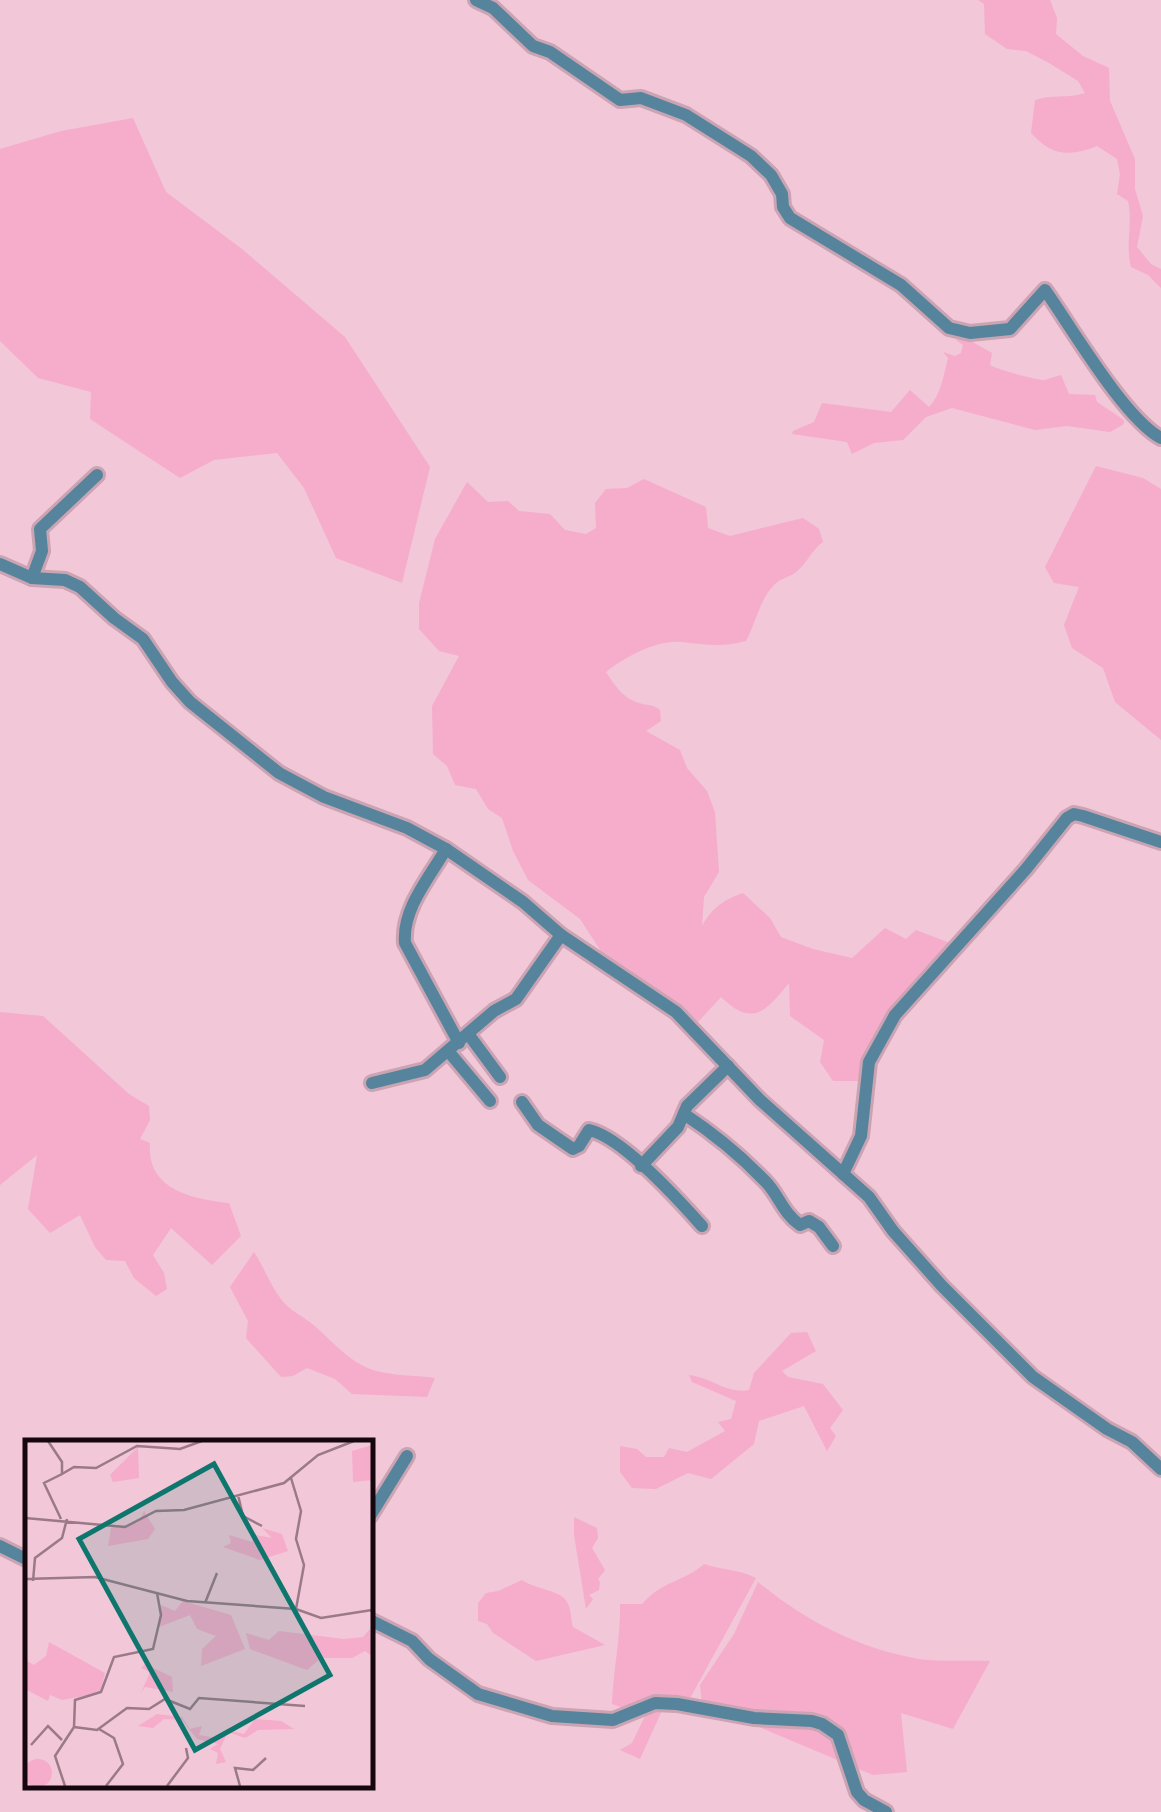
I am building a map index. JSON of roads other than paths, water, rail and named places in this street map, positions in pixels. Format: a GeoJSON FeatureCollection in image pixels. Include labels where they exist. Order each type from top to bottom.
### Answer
{"type":"FeatureCollection","features":[{"type":"Feature","properties":{"kind":"street"},"geometry":{"type":"LineString","coordinates":[[476,0],[492,8],[533,46],[550,52],[620,100],[641,98],[686,115],[750,156],[771,175],[790,218],[901,285],[948,328],[970,334],[1010,330],[1045,290],[1126,410],[1146,430],[1161,438]]}},
{"type":"Feature","properties":{"kind":"street"},"geometry":{"type":"LineString","coordinates":[[32,578],[42,551],[42,527],[97,475]]}},
{"type":"Feature","properties":{"kind":"street"},"geometry":{"type":"LineString","coordinates":[[0,564],[32,578],[65,580],[80,587],[149,644],[172,682],[190,702],[279,772],[324,797],[407,828],[446,849],[523,902],[561,935],[676,1012],[760,1100],[869,1197],[892,1231],[942,1286],[1033,1377],[1132,1442],[1161,1469]]}},
{"type":"Feature","properties":{"kind":"street"},"geometry":{"type":"LineString","coordinates":[[843,1174],[861,1136],[869,1062],[895,1015],[1026,870],[1071,814],[1161,842]]}},
{"type":"Feature","properties":{"kind":"street"},"geometry":{"type":"LineString","coordinates":[[446,849],[410,909],[404,928],[405,944],[490,1101]]}},
{"type":"Feature","properties":{"kind":"street"},"geometry":{"type":"LineString","coordinates":[[372,1083],[422,1071],[459,1044],[494,1012],[516,999],[561,935]]}},
{"type":"Feature","properties":{"kind":"street"},"geometry":{"type":"LineString","coordinates":[[459,1044],[500,1077]]}},
{"type":"Feature","properties":{"kind":"street"},"geometry":{"type":"LineString","coordinates":[[641,1166],[678,1127],[687,1106],[728,1066]]}},
{"type":"Feature","properties":{"kind":"street"},"geometry":{"type":"LineString","coordinates":[[522,1102],[540,1128],[572,1149],[579,1146],[587,1130],[608,1137],[663,1183],[702,1226]]}},
{"type":"Feature","properties":{"kind":"street"},"geometry":{"type":"LineString","coordinates":[[684,1114],[740,1155],[768,1184],[787,1215],[800,1225],[809,1221],[817,1226],[833,1246]]}},
{"type":"Feature","properties":{"kind":"street"},"geometry":{"type":"LineString","coordinates":[[372,1513],[407,1456]]}},
{"type":"Feature","properties":{"kind":"street"},"geometry":{"type":"LineString","coordinates":[[0,1546],[25,1558]]}},
{"type":"Feature","properties":{"kind":"street"},"geometry":{"type":"LineString","coordinates":[[372,1621],[412,1641],[428,1659],[478,1694],[552,1716],[612,1720],[655,1703],[822,1724],[838,1735],[857,1792],[886,1812]]}}]}
